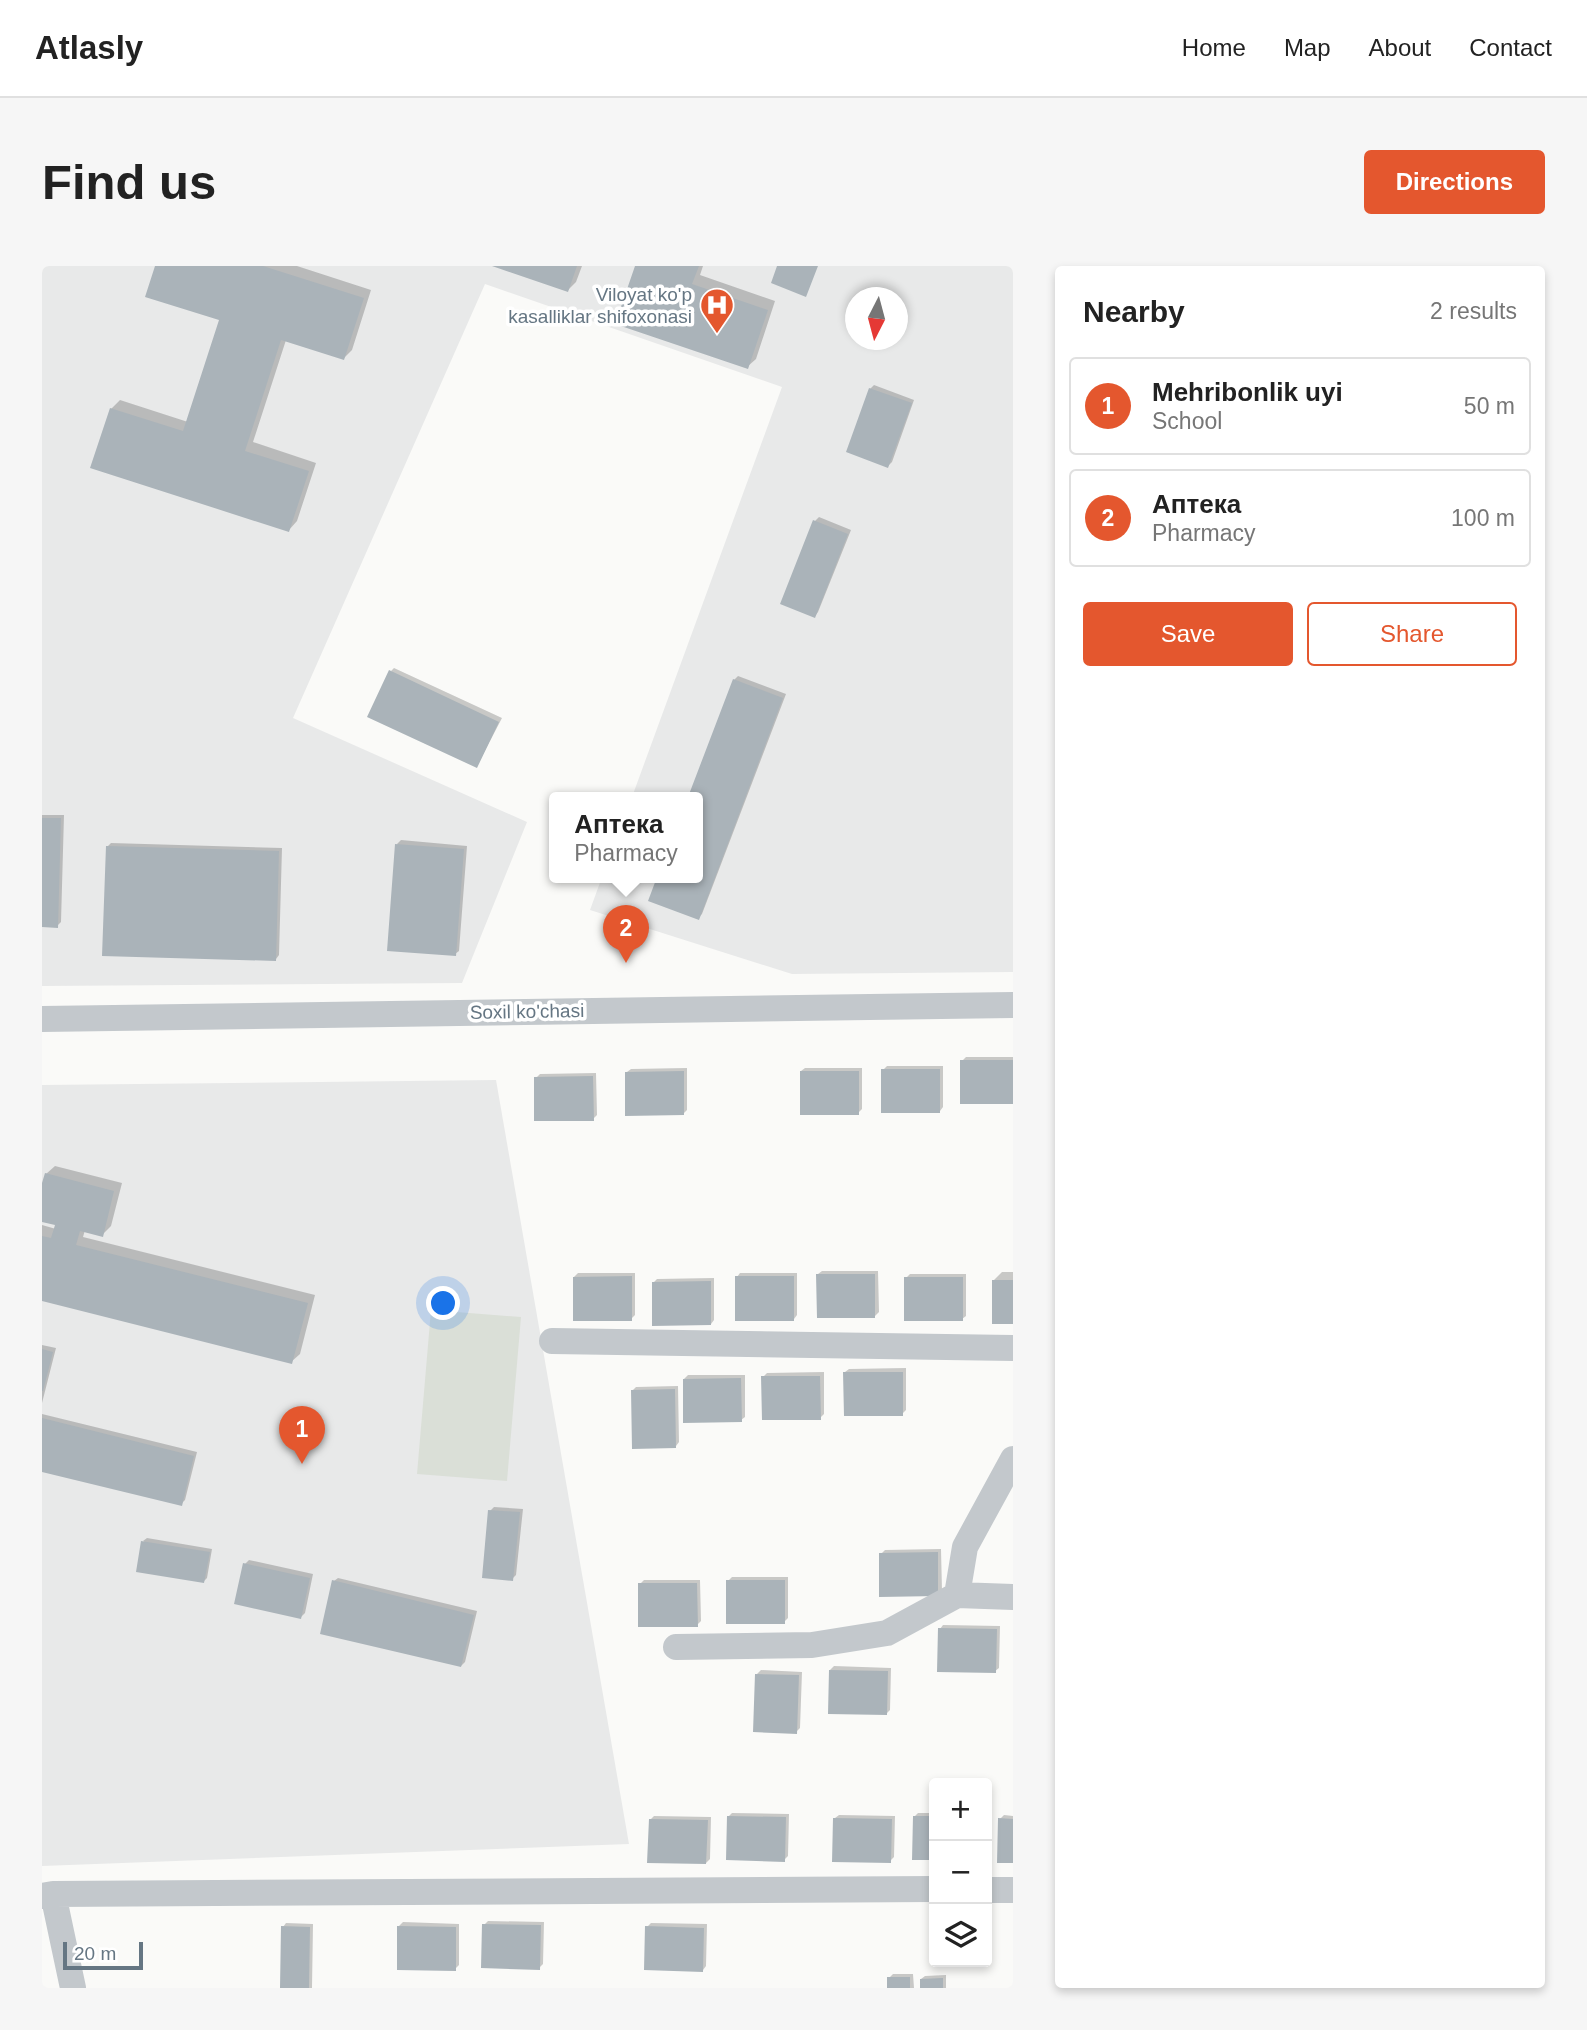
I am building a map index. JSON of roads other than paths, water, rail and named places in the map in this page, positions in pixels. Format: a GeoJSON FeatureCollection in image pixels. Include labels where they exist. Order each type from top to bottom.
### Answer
{"type":"FeatureCollection","features":[{"type":"Feature","properties":{"kind":"street","name":"Soxil ko'chasi"},"geometry":{"type":"LineString","coordinates":[[42,1019],[1013,1005]]}},
{"type":"Feature","properties":{"kind":"street"},"geometry":{"type":"LineString","coordinates":[[552,1341],[1013,1348]]}},
{"type":"Feature","properties":{"kind":"street"},"geometry":{"type":"LineString","coordinates":[[957,1595],[965,1547],[1013,1459]]}},
{"type":"Feature","properties":{"kind":"street"},"geometry":{"type":"LineString","coordinates":[[676,1647],[811,1645],[887,1633],[957,1595],[1013,1597]]}},
{"type":"Feature","properties":{"kind":"street"},"geometry":{"type":"LineString","coordinates":[[74,1988],[47,1895],[929,1889]]}},
{"type":"Feature","properties":{"kind":"street"},"geometry":{"type":"LineString","coordinates":[[992,1890],[1013,1890]]}},
{"type":"Feature","properties":{"kind":"place","name":"Viloyat ko'p kasalliklar shifoxonasi"},"geometry":{"type":"Point","coordinates":[717,335]}},
{"type":"Feature","properties":{"kind":"place","name":"Аптека"},"geometry":{"type":"Point","coordinates":[626,963]}},
{"type":"Feature","properties":{"kind":"place","name":"Mehribonlik uyi"},"geometry":{"type":"Point","coordinates":[302,1464]}}]}
